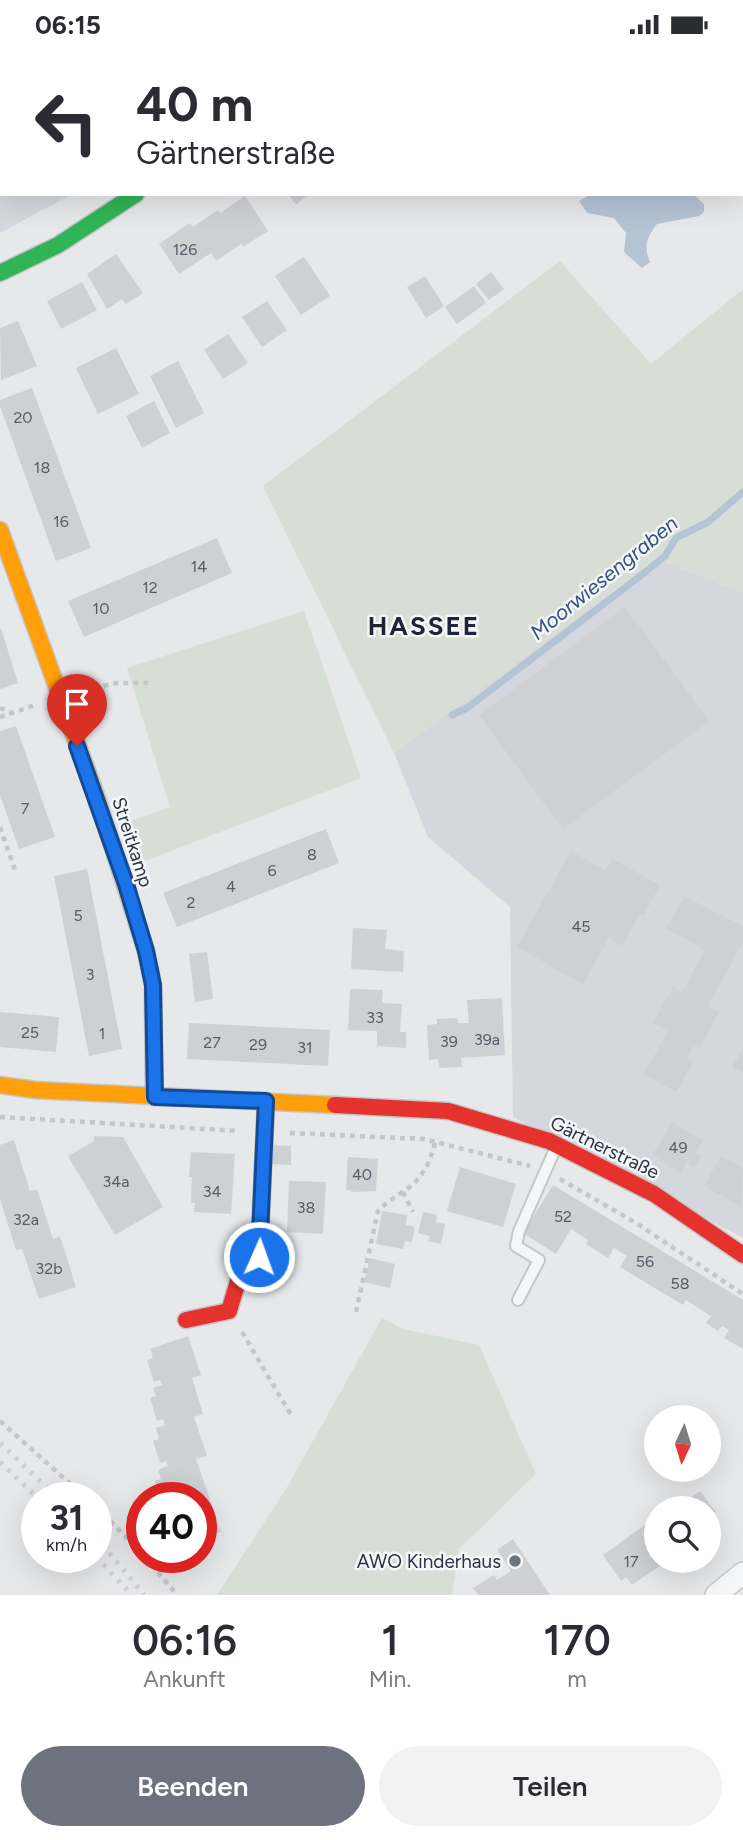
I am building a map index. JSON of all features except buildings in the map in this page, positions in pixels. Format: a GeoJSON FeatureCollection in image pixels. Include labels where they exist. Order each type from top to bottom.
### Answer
{"type":"FeatureCollection","features":[{"type":"Feature","properties":{"kind":"street"},"geometry":{"type":"LineString","coordinates":[[0,273],[58,244],[133,196]]}},
{"type":"Feature","properties":{"kind":"street","name":"Streitkamp"},"geometry":{"type":"LineString","coordinates":[[0,530],[97,798],[146,951],[153,985],[155,1097]]}},
{"type":"Feature","properties":{"kind":"street","name":"Gärtnerstraße"},"geometry":{"type":"LineString","coordinates":[[0,1086],[155,1097],[448,1111],[557,1145],[654,1194],[743,1255]]}},
{"type":"Feature","properties":{"kind":"street"},"geometry":{"type":"LineString","coordinates":[[186,1320],[229,1311],[231,1290],[246,1269],[259,1257],[266,1101]]}},
{"type":"Feature","properties":{"kind":"street"},"geometry":{"type":"LineString","coordinates":[[716,1595],[743,1573]]}},
{"type":"Feature","properties":{"kind":"lane"},"geometry":{"type":"LineString","coordinates":[[518,1300],[539,1260],[516,1246],[519,1231],[557,1145]]}},
{"type":"Feature","properties":{"kind":"path"},"geometry":{"type":"LineString","coordinates":[[0,708],[13,713]]}},
{"type":"Feature","properties":{"kind":"path"},"geometry":{"type":"LineString","coordinates":[[0,827],[16,873]]}},
{"type":"Feature","properties":{"kind":"path"},"geometry":{"type":"LineString","coordinates":[[0,1117],[435,1142],[546,1170],[636,1223],[743,1294]]}},
{"type":"Feature","properties":{"kind":"path"},"geometry":{"type":"LineString","coordinates":[[356,1312],[378,1211],[424,1173],[435,1142]]}},
{"type":"Feature","properties":{"kind":"path"},"geometry":{"type":"LineString","coordinates":[[403,1192],[413,1212]]}},
{"type":"Feature","properties":{"kind":"path"},"geometry":{"type":"LineString","coordinates":[[229,1311],[291,1415]]}},
{"type":"Feature","properties":{"kind":"path"},"geometry":{"type":"LineString","coordinates":[[0,1421],[68,1482]]}},
{"type":"Feature","properties":{"kind":"path"},"geometry":{"type":"LineString","coordinates":[[112,1523],[126,1537]]}},
{"type":"Feature","properties":{"kind":"path"},"geometry":{"type":"LineString","coordinates":[[158,1573],[177,1595]]}},
{"type":"Feature","properties":{"kind":"shaded area"},"geometry":{"type":"Polygon","coordinates":[[[0,196],[68,196],[0,233],[0,196]]]}},
{"type":"Feature","properties":{"kind":"shaded area"},"geometry":{"type":"Polygon","coordinates":[[[560,261],[651,364],[743,289],[743,593],[657,559],[394,753],[263,486],[560,261]]]}},
{"type":"Feature","properties":{"kind":"shaded area"},"geometry":{"type":"Polygon","coordinates":[[[657,559],[743,593],[743,1238],[513,1117],[510,907],[428,837],[394,753],[657,559]]]}},
{"type":"Feature","properties":{"kind":"shaded area"},"geometry":{"type":"Polygon","coordinates":[[[304,611],[361,778],[137,864],[123,824],[170,807],[127,668],[304,611]]]}},
{"type":"Feature","properties":{"kind":"shaded area"},"geometry":{"type":"Polygon","coordinates":[[[382,1318],[403,1329],[479,1345],[536,1474],[459,1549],[452,1595],[217,1595],[286,1489],[382,1318]]]}},
{"type":"Feature","properties":{"kind":"water"},"geometry":{"type":"Polygon","coordinates":[[[588,196],[695,196],[704,204],[704,212],[699,216],[657,224],[647,242],[650,262],[642,268],[624,252],[626,233],[614,218],[587,213],[579,201],[588,196]]]}},
{"type":"Feature","properties":{"kind":"waterway","name":"Moorwiesengraben"},"geometry":{"type":"LineString","coordinates":[[452,715],[467,708],[639,577],[665,556],[676,538],[708,522],[743,492]]}},
{"type":"Feature","properties":{"kind":"railway"},"geometry":{"type":"LineString","coordinates":[[0,1443],[41,1482]]}},
{"type":"Feature","properties":{"kind":"railway"},"geometry":{"type":"LineString","coordinates":[[0,1462],[21,1482]]}},
{"type":"Feature","properties":{"kind":"railway"},"geometry":{"type":"LineString","coordinates":[[112,1556],[144,1595]]}},
{"type":"Feature","properties":{"kind":"railway"},"geometry":{"type":"LineString","coordinates":[[111,1573],[132,1595]]}},
{"type":"Feature","properties":{"kind":"traffic: fast"},"geometry":{"type":"LineString","coordinates":[[0,273],[58,245],[133,196]]}},
{"type":"Feature","properties":{"kind":"traffic: slow"},"geometry":{"type":"LineString","coordinates":[[0,530],[97,798],[146,951],[153,985],[154,1097]]}},
{"type":"Feature","properties":{"kind":"traffic: slow"},"geometry":{"type":"LineString","coordinates":[[0,1085],[35,1090],[335,1105]]}},
{"type":"Feature","properties":{"kind":"traffic: jam"},"geometry":{"type":"LineString","coordinates":[[186,1320],[229,1311],[238,1281],[259,1257],[266,1101]]}},
{"type":"Feature","properties":{"kind":"traffic: jam"},"geometry":{"type":"LineString","coordinates":[[335,1105],[448,1111],[549,1141],[654,1194],[743,1255]]}},
{"type":"Feature","properties":{"kind":"place","name":"AWO Kinderhaus"},"geometry":{"type":"Point","coordinates":[515,1561]}},
{"type":"Feature","properties":{"kind":"district","name":"HASSEE"},"geometry":{"type":"Point","coordinates":[424,626]}},
{"type":"Feature","properties":{"kind":"route"},"geometry":{"type":"LineString","coordinates":[[77,746],[126,884],[146,951],[153,985],[155,1097],[266,1101],[259,1257]]}}]}
